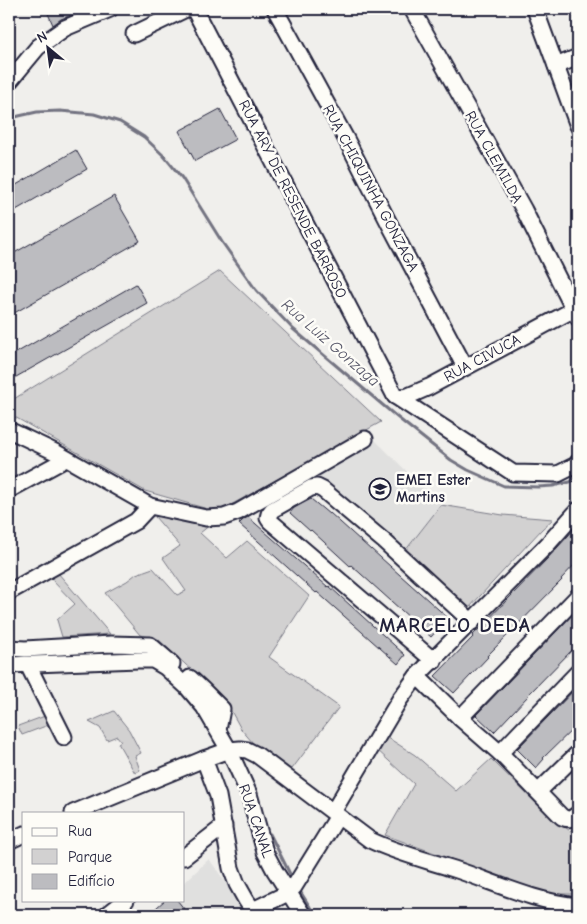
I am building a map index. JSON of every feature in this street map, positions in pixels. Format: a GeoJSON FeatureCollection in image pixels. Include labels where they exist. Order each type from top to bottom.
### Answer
{"type":"FeatureCollection","features":[{"type":"Feature","properties":{"kind":"street"},"geometry":{"type":"LineString","coordinates":[[9,82],[38,47],[65,28],[110,9]]}},
{"type":"Feature","properties":{"kind":"street"},"geometry":{"type":"LineString","coordinates":[[134,34],[186,9]]}},
{"type":"Feature","properties":{"kind":"street","name":"RUA ARY DE RESENDE BARROSO"},"geometry":{"type":"LineString","coordinates":[[194,9],[393,393]]}},
{"type":"Feature","properties":{"kind":"street","name":"RUA CHIQUINHA GONZAGA"},"geometry":{"type":"LineString","coordinates":[[275,9],[345,137],[466,367]]}},
{"type":"Feature","properties":{"kind":"street","name":"RUA CLEMILDA"},"geometry":{"type":"LineString","coordinates":[[412,9],[524,210],[575,312]]}},
{"type":"Feature","properties":{"kind":"street"},"geometry":{"type":"LineString","coordinates":[[535,9],[578,126]]}},
{"type":"Feature","properties":{"kind":"street"},"geometry":{"type":"LineString","coordinates":[[556,66],[578,57]]}},
{"type":"Feature","properties":{"kind":"street","name":"RUA CIVUCA"},"geometry":{"type":"LineString","coordinates":[[393,393],[406,397],[429,387],[569,312],[575,312]]}},
{"type":"Feature","properties":{"kind":"street"},"geometry":{"type":"LineString","coordinates":[[393,393],[513,473],[558,474],[576,465],[578,462]]}},
{"type":"Feature","properties":{"kind":"street"},"geometry":{"type":"LineString","coordinates":[[9,430],[54,452],[150,506],[206,518],[224,517],[238,512],[365,439]]}},
{"type":"Feature","properties":{"kind":"street"},"geometry":{"type":"LineString","coordinates":[[9,490],[66,459]]}},
{"type":"Feature","properties":{"kind":"street"},"geometry":{"type":"LineString","coordinates":[[306,474],[317,487],[384,542],[472,622]]}},
{"type":"Feature","properties":{"kind":"street"},"geometry":{"type":"LineString","coordinates":[[268,518],[272,510],[311,488],[317,487]]}},
{"type":"Feature","properties":{"kind":"street"},"geometry":{"type":"LineString","coordinates":[[253,504],[434,661]]}},
{"type":"Feature","properties":{"kind":"street"},"geometry":{"type":"LineString","coordinates":[[9,592],[136,521],[150,506]]}},
{"type":"Feature","properties":{"kind":"street"},"geometry":{"type":"LineString","coordinates":[[204,759],[218,796],[231,868],[237,884],[255,913],[292,889],[400,699],[417,676],[472,622],[578,510]]}},
{"type":"Feature","properties":{"kind":"street"},"geometry":{"type":"LineString","coordinates":[[460,718],[578,596]]}},
{"type":"Feature","properties":{"kind":"street"},"geometry":{"type":"LineString","coordinates":[[9,648],[24,650],[111,644],[150,645],[203,690],[222,709],[218,730]]}},
{"type":"Feature","properties":{"kind":"street","name":"RUA CANAL"},"geometry":{"type":"LineString","coordinates":[[9,665],[153,660],[165,667],[187,686],[204,707],[218,730],[249,794],[265,852],[275,871],[292,889],[303,915]]}},
{"type":"Feature","properties":{"kind":"street"},"geometry":{"type":"LineString","coordinates":[[28,665],[64,737]]}},
{"type":"Feature","properties":{"kind":"street"},"geometry":{"type":"LineString","coordinates":[[500,753],[578,672]]}},
{"type":"Feature","properties":{"kind":"street"},"geometry":{"type":"LineString","coordinates":[[417,676],[460,718],[500,753],[562,817],[571,819],[578,814]]}},
{"type":"Feature","properties":{"kind":"street"},"geometry":{"type":"LineString","coordinates":[[74,812],[204,759],[240,748],[257,755],[370,840],[384,847],[535,897],[578,906]]}},
{"type":"Feature","properties":{"kind":"street"},"geometry":{"type":"LineString","coordinates":[[538,791],[578,753]]}},
{"type":"Feature","properties":{"kind":"street"},"geometry":{"type":"LineString","coordinates":[[185,855],[224,826]]}},
{"type":"Feature","properties":{"kind":"street"},"geometry":{"type":"LineString","coordinates":[[9,841],[22,835]]}},
{"type":"Feature","properties":{"kind":"shaded area","name":"EMEI Ester Martins"},"geometry":{"type":"Polygon","coordinates":[[[375,440],[441,505],[405,551],[316,473],[375,440]]]}},
{"type":"Feature","properties":{"kind":"shaded area"},"geometry":{"type":"Polygon","coordinates":[[[209,859],[249,915],[148,915],[163,902],[185,902],[185,882],[209,859]]]}},
{"type":"Feature","properties":{"kind":"green space"},"geometry":{"type":"Polygon","coordinates":[[[220,271],[381,422],[218,512],[145,491],[9,414],[9,402],[220,271]]]}},
{"type":"Feature","properties":{"kind":"green space"},"geometry":{"type":"Polygon","coordinates":[[[441,505],[503,515],[553,519],[469,608],[405,551],[441,505]]]}},
{"type":"Feature","properties":{"kind":"green space"},"geometry":{"type":"Polygon","coordinates":[[[159,514],[210,525],[200,533],[227,558],[247,541],[309,596],[269,657],[339,707],[289,773],[253,743],[241,729],[226,702],[158,639],[140,635],[105,593],[136,574],[153,568],[177,595],[186,591],[163,558],[180,546],[155,517],[159,514]]]}},
{"type":"Feature","properties":{"kind":"green space"},"geometry":{"type":"Polygon","coordinates":[[[58,573],[110,634],[62,637],[57,620],[75,604],[50,578],[58,573]]]}},
{"type":"Feature","properties":{"kind":"green space"},"geometry":{"type":"Polygon","coordinates":[[[114,711],[129,730],[141,753],[135,756],[140,770],[135,773],[118,743],[121,741],[117,736],[107,740],[100,728],[89,722],[114,711]]]}},
{"type":"Feature","properties":{"kind":"green space"},"geometry":{"type":"Polygon","coordinates":[[[45,716],[51,724],[22,735],[18,726],[45,716]]]}},
{"type":"Feature","properties":{"kind":"green space"},"geometry":{"type":"Polygon","coordinates":[[[385,736],[415,755],[456,791],[491,759],[540,807],[570,831],[578,825],[578,894],[547,894],[385,835],[414,784],[376,749],[385,736]]]}},
{"type":"Feature","properties":{"kind":"building"},"geometry":{"type":"Polygon","coordinates":[[[46,9],[86,9],[61,19],[53,25],[46,9]]]}},
{"type":"Feature","properties":{"kind":"building"},"geometry":{"type":"Polygon","coordinates":[[[220,109],[236,139],[195,161],[179,131],[220,109]]]}},
{"type":"Feature","properties":{"kind":"building"},"geometry":{"type":"Polygon","coordinates":[[[76,150],[87,169],[9,214],[9,192],[12,191],[11,188],[76,150]]]}},
{"type":"Feature","properties":{"kind":"building"},"geometry":{"type":"Polygon","coordinates":[[[114,196],[140,241],[9,316],[9,256],[114,196]]]}},
{"type":"Feature","properties":{"kind":"building"},"geometry":{"type":"Polygon","coordinates":[[[136,284],[147,303],[9,381],[9,357],[136,284]]]}},
{"type":"Feature","properties":{"kind":"building"},"geometry":{"type":"Polygon","coordinates":[[[311,499],[330,513],[448,618],[431,637],[290,513],[294,508],[311,499]]]}},
{"type":"Feature","properties":{"kind":"building"},"geometry":{"type":"Polygon","coordinates":[[[248,517],[329,586],[405,655],[398,664],[239,524],[248,517]]]}},
{"type":"Feature","properties":{"kind":"building"},"geometry":{"type":"Polygon","coordinates":[[[578,525],[578,561],[454,693],[435,676],[578,525]]]}},
{"type":"Feature","properties":{"kind":"building"},"geometry":{"type":"Polygon","coordinates":[[[578,609],[578,644],[494,732],[476,715],[578,609]]]}},
{"type":"Feature","properties":{"kind":"building"},"geometry":{"type":"Polygon","coordinates":[[[578,686],[578,724],[543,758],[536,768],[517,749],[578,686]]]}},
{"type":"Feature","properties":{"kind":"building"},"geometry":{"type":"Polygon","coordinates":[[[163,902],[179,902],[189,915],[148,915],[163,902]]]}},
{"type":"Feature","properties":{"kind":"waterway","name":"Rua Luiz Gonzaga"},"geometry":{"type":"LineString","coordinates":[[9,119],[37,112],[60,111],[94,114],[120,122],[144,137],[164,156],[182,178],[222,242],[256,290],[293,329],[451,460],[504,486],[553,486],[578,478]]}},
{"type":"Feature","properties":{"kind":"waterway"},"geometry":{"type":"LineString","coordinates":[[59,654],[138,652]]}},
{"type":"Feature","properties":{"kind":"waterway"},"geometry":{"type":"LineString","coordinates":[[9,657],[28,656]]}},
{"type":"Feature","properties":{"kind":"waterway"},"geometry":{"type":"LineString","coordinates":[[270,834],[292,878]]}},
{"type":"Feature","properties":{"kind":"waterway"},"geometry":{"type":"LineString","coordinates":[[298,888],[315,915]]}},
{"type":"Feature","properties":{"kind":"place","name":"EMEI Ester Martins"},"geometry":{"type":"Point","coordinates":[380,489]}},
{"type":"Feature","properties":{"kind":"district","name":"MARCELO DEDA"},"geometry":{"type":"Point","coordinates":[455,625]}}]}
